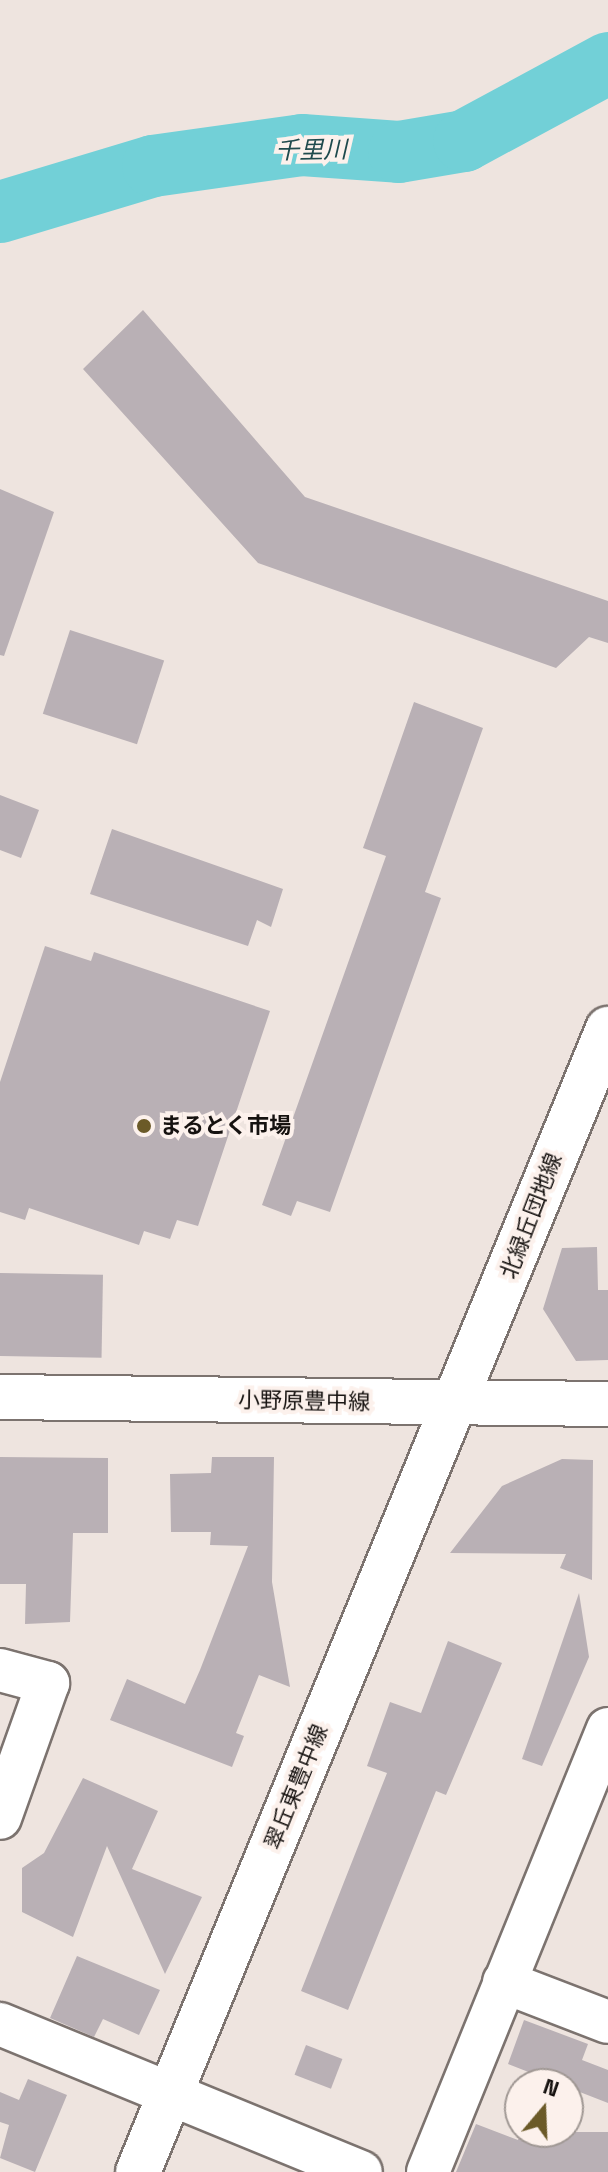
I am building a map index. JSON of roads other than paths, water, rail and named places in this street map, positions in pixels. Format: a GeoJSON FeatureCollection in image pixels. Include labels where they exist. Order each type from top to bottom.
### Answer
{"type":"FeatureCollection","features":[{"type":"Feature","properties":{"kind":"street","name":"北緑丘団地線"},"geometry":{"type":"LineString","coordinates":[[456,1403],[608,1029]]}},
{"type":"Feature","properties":{"kind":"street","name":"小野原豊中線"},"geometry":{"type":"LineString","coordinates":[[0,1397],[608,1404]]}},
{"type":"Feature","properties":{"kind":"street","name":"翠丘東豊中線"},"geometry":{"type":"LineString","coordinates":[[138,2172],[456,1403]]}},
{"type":"Feature","properties":{"kind":"street"},"geometry":{"type":"LineString","coordinates":[[0,1670],[48,1683],[0,1818]]}},
{"type":"Feature","properties":{"kind":"street"},"geometry":{"type":"LineString","coordinates":[[428,2172],[504,1982],[599,1773],[608,1729]]}},
{"type":"Feature","properties":{"kind":"street"},"geometry":{"type":"LineString","coordinates":[[504,1982],[608,2022]]}},
{"type":"Feature","properties":{"kind":"street"},"geometry":{"type":"LineString","coordinates":[[0,2024],[361,2172]]}},
{"type":"Feature","properties":{"kind":"waterway","name":"千里川"},"geometry":{"type":"LineString","coordinates":[[0,212],[153,166],[302,145],[399,152],[464,141],[608,63]]}},
{"type":"Feature","properties":{"kind":"place","name":"まるとく市場"},"geometry":{"type":"Point","coordinates":[144,1126]}}]}
